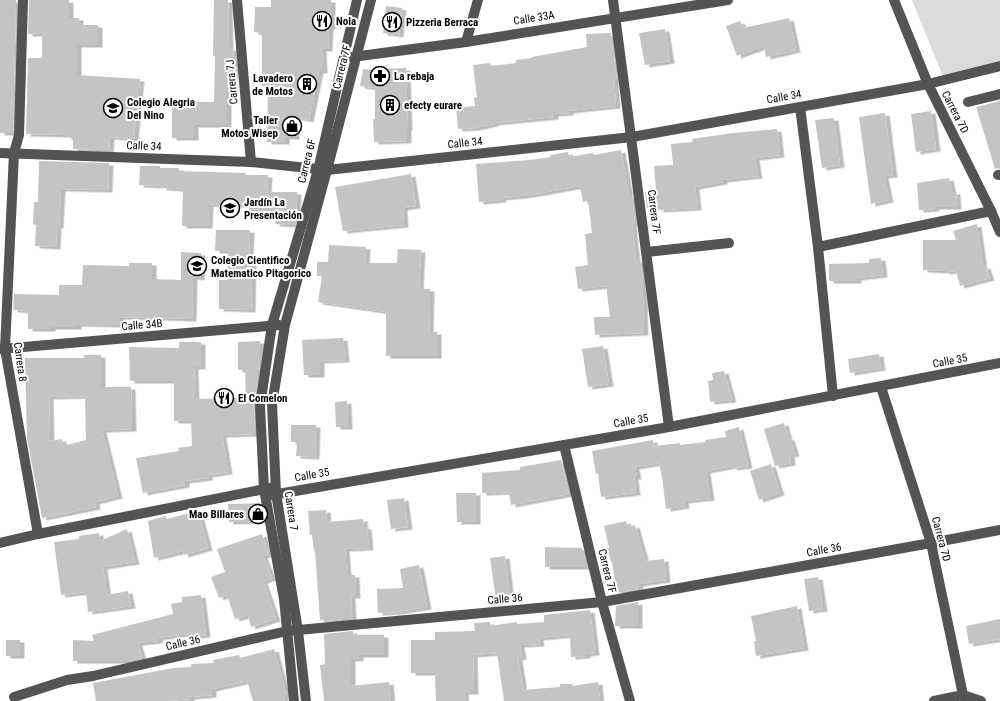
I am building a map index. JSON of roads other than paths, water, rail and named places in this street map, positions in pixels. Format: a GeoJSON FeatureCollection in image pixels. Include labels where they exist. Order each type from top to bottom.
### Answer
{"type":"FeatureCollection","features":[{"type":"Feature","properties":{"kind":"street","name":"Carrera 8"},"geometry":{"type":"LineString","coordinates":[[23,0],[19,135],[14,153],[2,349],[38,534]]}},
{"type":"Feature","properties":{"kind":"street","name":"Carrera 7J"},"geometry":{"type":"LineString","coordinates":[[238,0],[251,162]]}},
{"type":"Feature","properties":{"kind":"street","name":"Carrera 6F"},"geometry":{"type":"LineString","coordinates":[[272,325],[323,170],[344,58],[357,0]]}},
{"type":"Feature","properties":{"kind":"street","name":"Carrera 7F"},"geometry":{"type":"LineString","coordinates":[[286,325],[323,170],[357,57],[371,0]]}},
{"type":"Feature","properties":{"kind":"street"},"geometry":{"type":"LineString","coordinates":[[466,42],[478,0]]}},
{"type":"Feature","properties":{"kind":"street","name":"Carrera 7F"},"geometry":{"type":"LineString","coordinates":[[613,0],[669,427]]}},
{"type":"Feature","properties":{"kind":"street","name":"Calle 33A"},"geometry":{"type":"LineString","coordinates":[[344,58],[466,42],[728,0]]}},
{"type":"Feature","properties":{"kind":"street","name":"Carrera 7D"},"geometry":{"type":"LineString","coordinates":[[894,0],[928,84],[1000,232]]}},
{"type":"Feature","properties":{"kind":"street"},"geometry":{"type":"LineString","coordinates":[[928,84],[1000,66]]}},
{"type":"Feature","properties":{"kind":"street","name":"Calle 34"},"geometry":{"type":"LineString","coordinates":[[0,153],[251,162],[323,170],[632,137],[928,84]]}},
{"type":"Feature","properties":{"kind":"street"},"geometry":{"type":"LineString","coordinates":[[968,102],[1000,94]]}},
{"type":"Feature","properties":{"kind":"street"},"geometry":{"type":"LineString","coordinates":[[800,107],[818,247],[833,396]]}},
{"type":"Feature","properties":{"kind":"street"},"geometry":{"type":"LineString","coordinates":[[818,247],[991,211]]}},
{"type":"Feature","properties":{"kind":"street"},"geometry":{"type":"LineString","coordinates":[[647,252],[729,242]]}},
{"type":"Feature","properties":{"kind":"street","name":"Carrera 7"},"geometry":{"type":"LineString","coordinates":[[272,325],[260,406],[284,599],[294,701]]}},
{"type":"Feature","properties":{"kind":"street","name":"Calle 34B"},"geometry":{"type":"LineString","coordinates":[[2,349],[286,325]]}},
{"type":"Feature","properties":{"kind":"street","name":"Carrera 7"},"geometry":{"type":"LineString","coordinates":[[286,325],[272,404],[270,491],[298,631],[306,701]]}},
{"type":"Feature","properties":{"kind":"street","name":"Calle 35"},"geometry":{"type":"LineString","coordinates":[[0,543],[38,534],[270,491],[669,427],[1000,364]]}},
{"type":"Feature","properties":{"kind":"street","name":"Carrera 7D"},"geometry":{"type":"LineString","coordinates":[[881,387],[931,543],[964,698]]}},
{"type":"Feature","properties":{"kind":"street","name":"Carrera 7F"},"geometry":{"type":"LineString","coordinates":[[564,445],[602,602],[630,701]]}},
{"type":"Feature","properties":{"kind":"street","name":"Calle 36"},"geometry":{"type":"LineString","coordinates":[[14,698],[67,680],[93,676],[286,631],[602,602],[1000,530]]}},
{"type":"Feature","properties":{"kind":"street"},"geometry":{"type":"LineString","coordinates":[[934,701],[964,698],[981,701]]}},
{"type":"Feature","properties":{"kind":"place","name":"Nola"},"geometry":{"type":"Point","coordinates":[322,21]}},
{"type":"Feature","properties":{"kind":"place","name":"Pizzeria Berraca"},"geometry":{"type":"Point","coordinates":[392,22]}},
{"type":"Feature","properties":{"kind":"place","name":"La rebaja"},"geometry":{"type":"Point","coordinates":[380,76]}},
{"type":"Feature","properties":{"kind":"place","name":"Lavadero de Motos"},"geometry":{"type":"Point","coordinates":[307,84]}},
{"type":"Feature","properties":{"kind":"place","name":"efecty eurare"},"geometry":{"type":"Point","coordinates":[390,105]}},
{"type":"Feature","properties":{"kind":"place","name":"Colegio Alegria Del Nino"},"geometry":{"type":"Point","coordinates":[113,108]}},
{"type":"Feature","properties":{"kind":"place","name":"Taller Motos Wisep"},"geometry":{"type":"Point","coordinates":[292,126]}},
{"type":"Feature","properties":{"kind":"place","name":"Jardín La Presentación"},"geometry":{"type":"Point","coordinates":[230,208]}},
{"type":"Feature","properties":{"kind":"place","name":"Colegio Cientifico Matematico Pitagorico"},"geometry":{"type":"Point","coordinates":[197,266]}},
{"type":"Feature","properties":{"kind":"place","name":"El Comelon"},"geometry":{"type":"Point","coordinates":[224,398]}},
{"type":"Feature","properties":{"kind":"place","name":"Mao Billares"},"geometry":{"type":"Point","coordinates":[258,514]}}]}
